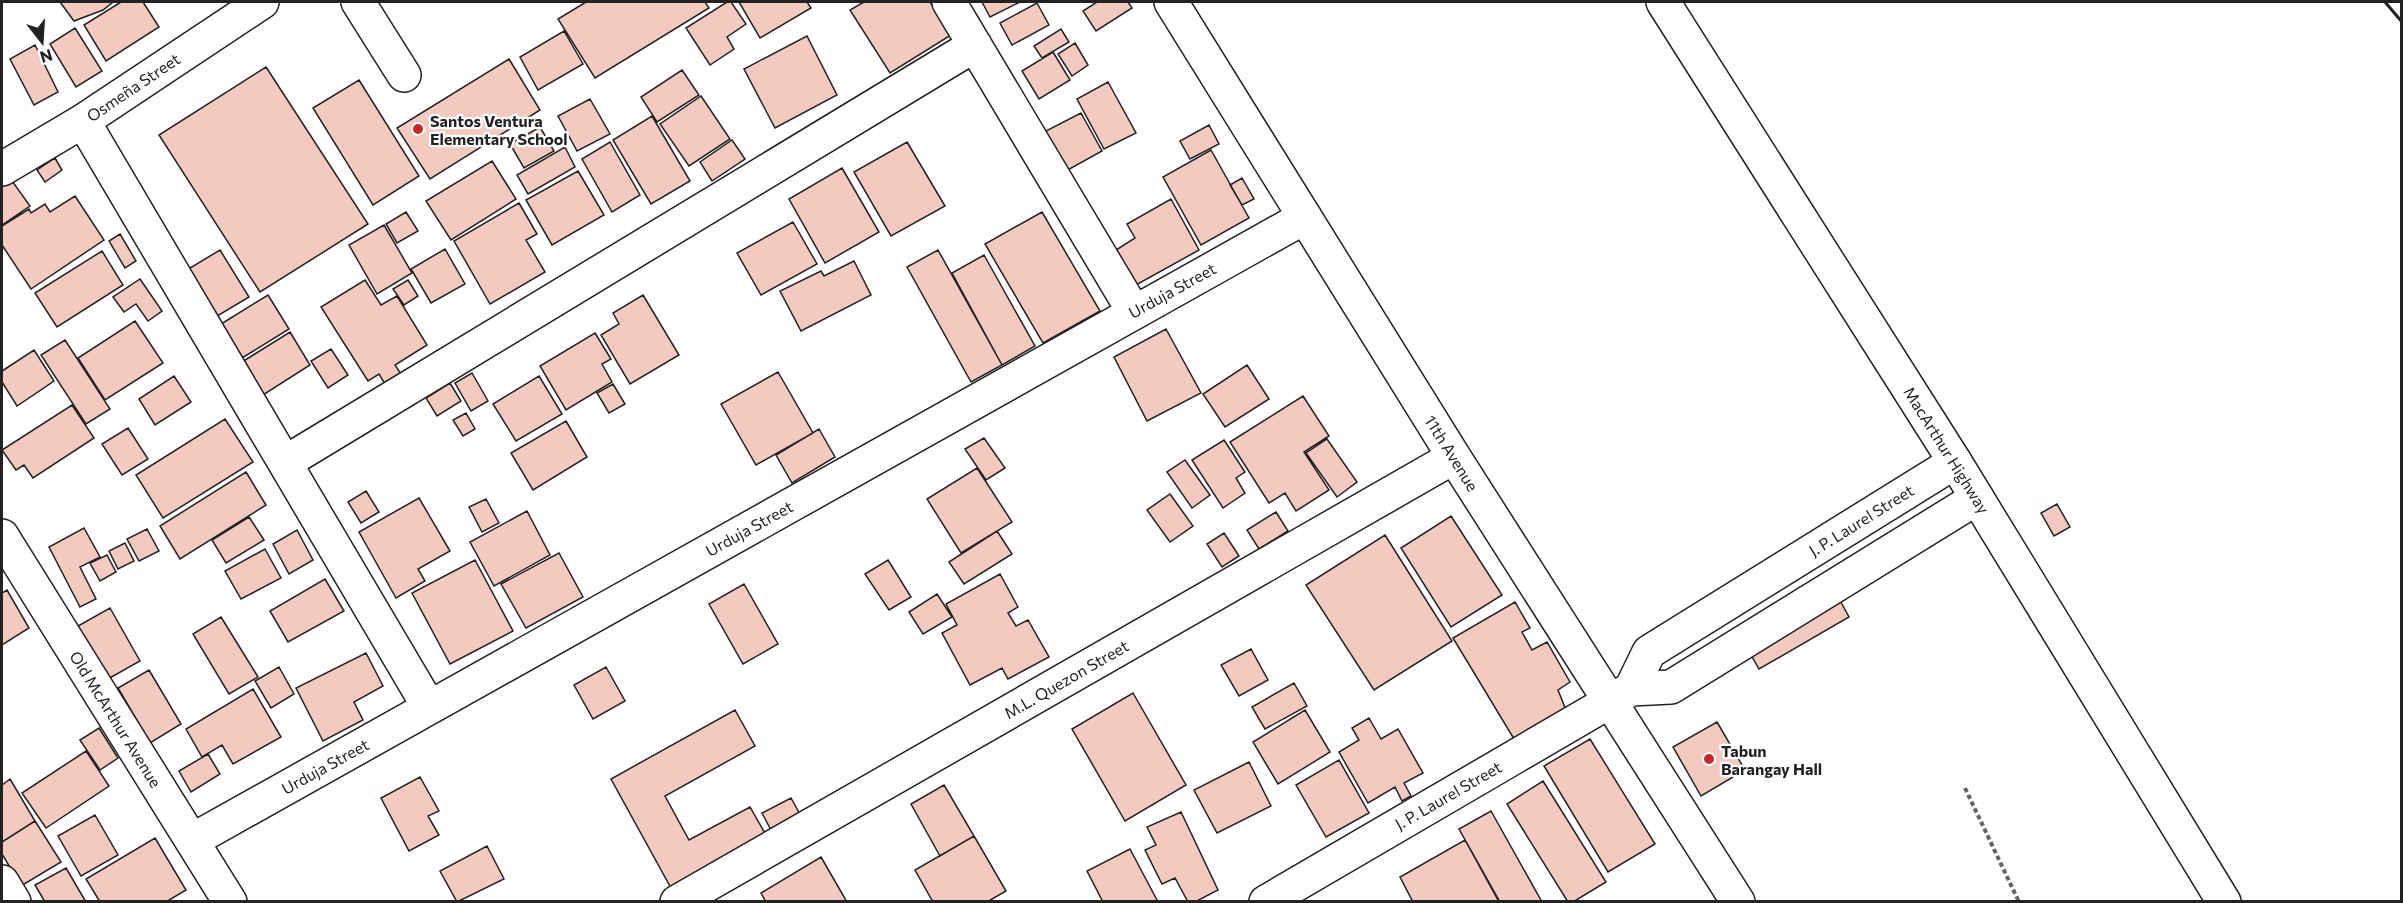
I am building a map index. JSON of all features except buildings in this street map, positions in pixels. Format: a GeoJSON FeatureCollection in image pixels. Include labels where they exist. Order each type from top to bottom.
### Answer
{"type":"FeatureCollection","features":[{"type":"Feature","properties":{"kind":"main road","name":"Osmeña Street"},"geometry":{"type":"LineString","coordinates":[[2,169],[83,121],[262,2]]}},
{"type":"Feature","properties":{"kind":"main road"},"geometry":{"type":"LineString","coordinates":[[358,2],[404,75]]}},
{"type":"Feature","properties":{"kind":"main road"},"geometry":{"type":"LineString","coordinates":[[949,2],[1134,312]]}},
{"type":"Feature","properties":{"kind":"main road","name":"11th Avenue"},"geometry":{"type":"LineString","coordinates":[[1171,2],[1454,457],[1620,694],[1738,902]]}},
{"type":"Feature","properties":{"kind":"main road","name":"MacArthur Highway"},"geometry":{"type":"LineString","coordinates":[[1663,2],[1955,462],[2224,902]]}},
{"type":"Feature","properties":{"kind":"main road"},"geometry":{"type":"LineString","coordinates":[[286,462],[975,45]]}},
{"type":"Feature","properties":{"kind":"main road"},"geometry":{"type":"LineString","coordinates":[[83,121],[429,707]]}},
{"type":"Feature","properties":{"kind":"main road","name":"Urduja Street"},"geometry":{"type":"LineString","coordinates":[[193,840],[1305,217]]}},
{"type":"Feature","properties":{"kind":"main road","name":"M.L. Quezon Street"},"geometry":{"type":"LineString","coordinates":[[677,902],[1454,457]]}},
{"type":"Feature","properties":{"kind":"main road","name":"J. P. Laurel Street"},"geometry":{"type":"LineString","coordinates":[[1620,694],[1649,652],[1955,462]]}},
{"type":"Feature","properties":{"kind":"main road","name":"J. P. Laurel Street"},"geometry":{"type":"LineString","coordinates":[[1266,902],[1620,694],[1671,687],[1977,498]]}},
{"type":"Feature","properties":{"kind":"main road","name":"Old McArthur Avenue"},"geometry":{"type":"LineString","coordinates":[[2,536],[230,902]]}},
{"type":"Feature","properties":{"kind":"main road"},"geometry":{"type":"LineString","coordinates":[[1823,544],[1845,580]]}},
{"type":"Feature","properties":{"kind":"main road"},"geometry":{"type":"LineString","coordinates":[[1712,612],[1734,648]]}},
{"type":"Feature","properties":{"kind":"main road"},"geometry":{"type":"LineString","coordinates":[[2,882],[14,902]]}},
{"type":"Feature","properties":{"kind":"path"},"geometry":{"type":"LineString","coordinates":[[1965,788],[2019,902]]}},
{"type":"Feature","properties":{"kind":"wall"},"geometry":{"type":"LineString","coordinates":[[2385,2],[2402,22]]}},
{"type":"Feature","properties":{"kind":"place","name":"Santos Ventura Elementary School"},"geometry":{"type":"Point","coordinates":[418,129]}},
{"type":"Feature","properties":{"kind":"place","name":"Tabun Barangay Hall"},"geometry":{"type":"Point","coordinates":[1709,759]}}]}
